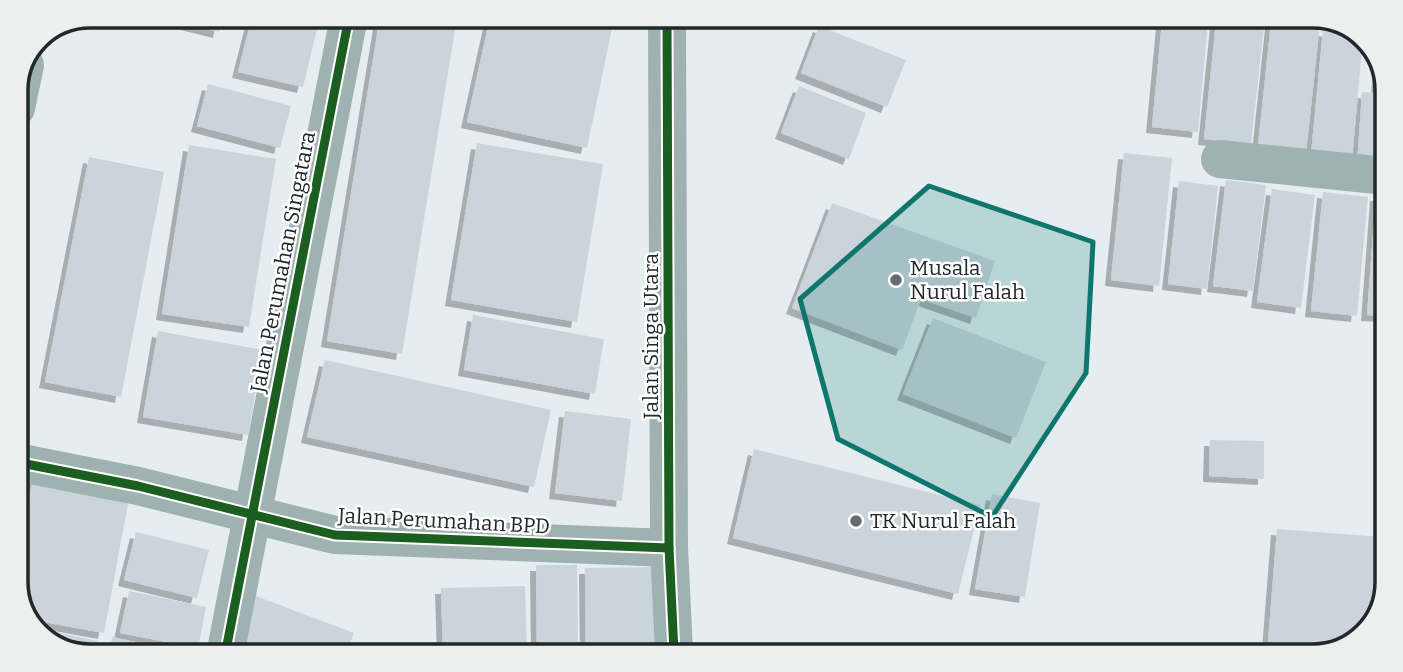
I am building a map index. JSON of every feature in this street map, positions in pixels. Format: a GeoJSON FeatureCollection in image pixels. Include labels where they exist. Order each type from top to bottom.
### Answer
{"type":"FeatureCollection","features":[{"type":"Feature","properties":{"kind":"street","name":"Jalan Perumahan Singatara"},"geometry":{"type":"LineString","coordinates":[[228,635],[347,29]]}},
{"type":"Feature","properties":{"kind":"street","name":"Jalan Singa Utara"},"geometry":{"type":"LineString","coordinates":[[667,29],[669,548],[674,644]]}},
{"type":"Feature","properties":{"kind":"street"},"geometry":{"type":"LineString","coordinates":[[1220,159],[1375,175]]}},
{"type":"Feature","properties":{"kind":"street","name":"Jalan Perumahan BPD"},"geometry":{"type":"LineString","coordinates":[[28,465],[138,486],[335,536],[669,548]]}},
{"type":"Feature","properties":{"kind":"highlighted area"},"geometry":{"type":"Polygon","coordinates":[[[929,186],[1093,242],[1086,373],[992,517],[838,439],[800,299],[929,186]]]}},
{"type":"Feature","properties":{"kind":"building"},"geometry":{"type":"Polygon","coordinates":[[[818,28],[825,28],[906,60],[887,107],[801,73],[818,28]]]}},
{"type":"Feature","properties":{"kind":"building"},"geometry":{"type":"Polygon","coordinates":[[[1161,28],[1207,28],[1198,132],[1152,127],[1161,28]]]}},
{"type":"Feature","properties":{"kind":"building"},"geometry":{"type":"Polygon","coordinates":[[[1215,28],[1264,28],[1251,144],[1204,139],[1215,28]]]}},
{"type":"Feature","properties":{"kind":"building"},"geometry":{"type":"Polygon","coordinates":[[[1270,28],[1319,29],[1306,152],[1258,146],[1270,28]]]}},
{"type":"Feature","properties":{"kind":"building"},"geometry":{"type":"Polygon","coordinates":[[[249,29],[317,29],[303,87],[238,72],[249,29]]]}},
{"type":"Feature","properties":{"kind":"building"},"geometry":{"type":"Polygon","coordinates":[[[378,29],[455,29],[402,354],[327,341],[378,29]]]}},
{"type":"Feature","properties":{"kind":"building"},"geometry":{"type":"Polygon","coordinates":[[[488,29],[612,29],[587,148],[467,122],[488,29]]]}},
{"type":"Feature","properties":{"kind":"building"},"geometry":{"type":"Polygon","coordinates":[[[1323,30],[1330,31],[1344,36],[1362,51],[1352,159],[1311,155],[1323,30]]]}},
{"type":"Feature","properties":{"kind":"building"},"geometry":{"type":"Polygon","coordinates":[[[208,84],[291,106],[280,148],[197,126],[208,84]]]}},
{"type":"Feature","properties":{"kind":"building"},"geometry":{"type":"Polygon","coordinates":[[[799,86],[866,113],[849,159],[781,133],[799,86]]]}},
{"type":"Feature","properties":{"kind":"building"},"geometry":{"type":"Polygon","coordinates":[[[1362,92],[1375,93],[1375,167],[1357,166],[1362,92]]]}},
{"type":"Feature","properties":{"kind":"building"},"geometry":{"type":"Polygon","coordinates":[[[477,143],[603,164],[577,322],[451,300],[477,143]]]}},
{"type":"Feature","properties":{"kind":"building"},"geometry":{"type":"Polygon","coordinates":[[[189,145],[276,159],[249,327],[162,314],[189,145]]]}},
{"type":"Feature","properties":{"kind":"building"},"geometry":{"type":"Polygon","coordinates":[[[1124,153],[1172,158],[1159,286],[1111,280],[1124,153]]]}},
{"type":"Feature","properties":{"kind":"building"},"geometry":{"type":"Polygon","coordinates":[[[89,157],[164,172],[121,397],[45,382],[89,157]]]}},
{"type":"Feature","properties":{"kind":"building"},"geometry":{"type":"Polygon","coordinates":[[[1226,180],[1266,185],[1253,291],[1213,286],[1226,180]]]}},
{"type":"Feature","properties":{"kind":"building"},"geometry":{"type":"Polygon","coordinates":[[[1179,181],[1218,186],[1207,289],[1168,284],[1179,181]]]}},
{"type":"Feature","properties":{"kind":"building"},"geometry":{"type":"Polygon","coordinates":[[[1272,189],[1315,195],[1301,308],[1257,302],[1272,189]]]}},
{"type":"Feature","properties":{"kind":"building"},"geometry":{"type":"Polygon","coordinates":[[[1323,192],[1368,197],[1357,316],[1311,311],[1323,192]]]}},
{"type":"Feature","properties":{"kind":"building","name":"Musala Nurul Falah"},"geometry":{"type":"Polygon","coordinates":[[[832,203],[995,261],[976,318],[921,299],[902,350],[792,308],[832,203]]]}},
{"type":"Feature","properties":{"kind":"building"},"geometry":{"type":"Polygon","coordinates":[[[1375,208],[1375,315],[1367,315],[1375,208]]]}},
{"type":"Feature","properties":{"kind":"building"},"geometry":{"type":"Polygon","coordinates":[[[473,315],[604,339],[595,394],[464,370],[473,315]]]}},
{"type":"Feature","properties":{"kind":"building"},"geometry":{"type":"Polygon","coordinates":[[[933,318],[1046,362],[1016,438],[903,394],[933,318]]]}},
{"type":"Feature","properties":{"kind":"building"},"geometry":{"type":"Polygon","coordinates":[[[158,331],[263,350],[248,435],[143,417],[158,331]]]}},
{"type":"Feature","properties":{"kind":"building"},"geometry":{"type":"Polygon","coordinates":[[[325,360],[551,410],[534,487],[307,437],[325,360]]]}},
{"type":"Feature","properties":{"kind":"building"},"geometry":{"type":"Polygon","coordinates":[[[565,411],[631,419],[622,501],[555,493],[565,411]]]}},
{"type":"Feature","properties":{"kind":"building"},"geometry":{"type":"Polygon","coordinates":[[[1210,440],[1264,441],[1264,479],[1209,476],[1210,440]]]}},
{"type":"Feature","properties":{"kind":"building","name":"TK Nurul Falah"},"geometry":{"type":"Polygon","coordinates":[[[754,449],[980,505],[958,594],[733,538],[754,449]]]}},
{"type":"Feature","properties":{"kind":"building"},"geometry":{"type":"Polygon","coordinates":[[[34,471],[131,488],[104,633],[42,622],[38,617],[28,586],[28,505],[34,471]]]}},
{"type":"Feature","properties":{"kind":"building"},"geometry":{"type":"Polygon","coordinates":[[[992,494],[1040,503],[1025,597],[975,589],[992,494]]]}},
{"type":"Feature","properties":{"kind":"building"},"geometry":{"type":"Polygon","coordinates":[[[1277,529],[1375,537],[1374,594],[1367,613],[1357,626],[1341,638],[1329,642],[1268,644],[1277,529]]]}},
{"type":"Feature","properties":{"kind":"building"},"geometry":{"type":"Polygon","coordinates":[[[136,532],[209,550],[197,598],[124,580],[136,532]]]}},
{"type":"Feature","properties":{"kind":"building"},"geometry":{"type":"Polygon","coordinates":[[[536,565],[577,565],[578,644],[537,644],[536,565]]]}},
{"type":"Feature","properties":{"kind":"building"},"geometry":{"type":"Polygon","coordinates":[[[656,567],[657,644],[586,644],[585,568],[656,567]]]}},
{"type":"Feature","properties":{"kind":"building"},"geometry":{"type":"Polygon","coordinates":[[[525,586],[527,644],[443,644],[441,588],[525,586]]]}},
{"type":"Feature","properties":{"kind":"building"},"geometry":{"type":"Polygon","coordinates":[[[129,591],[206,607],[199,644],[177,644],[120,633],[129,591]]]}},
{"type":"Feature","properties":{"kind":"building"},"geometry":{"type":"Polygon","coordinates":[[[251,594],[354,633],[350,644],[237,644],[251,594]]]}},
{"type":"Feature","properties":{"kind":"building"},"geometry":{"type":"Polygon","coordinates":[[[52,631],[98,641],[98,644],[78,643],[52,631]]]}},
{"type":"Feature","properties":{"kind":"building"},"geometry":{"type":"Polygon","coordinates":[[[112,637],[144,644],[111,644],[112,637]]]}},
{"type":"Feature","properties":{"kind":"cycle path"},"geometry":{"type":"LineString","coordinates":[[227,644],[347,29]]}},
{"type":"Feature","properties":{"kind":"cycle path"},"geometry":{"type":"LineString","coordinates":[[667,29],[669,548],[674,644]]}},
{"type":"Feature","properties":{"kind":"cycle path"},"geometry":{"type":"LineString","coordinates":[[28,464],[138,486],[335,535],[669,548]]}},
{"type":"Feature","properties":{"kind":"place","name":"Musala Nurul Falah"},"geometry":{"type":"Point","coordinates":[896,280]}},
{"type":"Feature","properties":{"kind":"place","name":"TK Nurul Falah"},"geometry":{"type":"Point","coordinates":[856,521]}}]}
